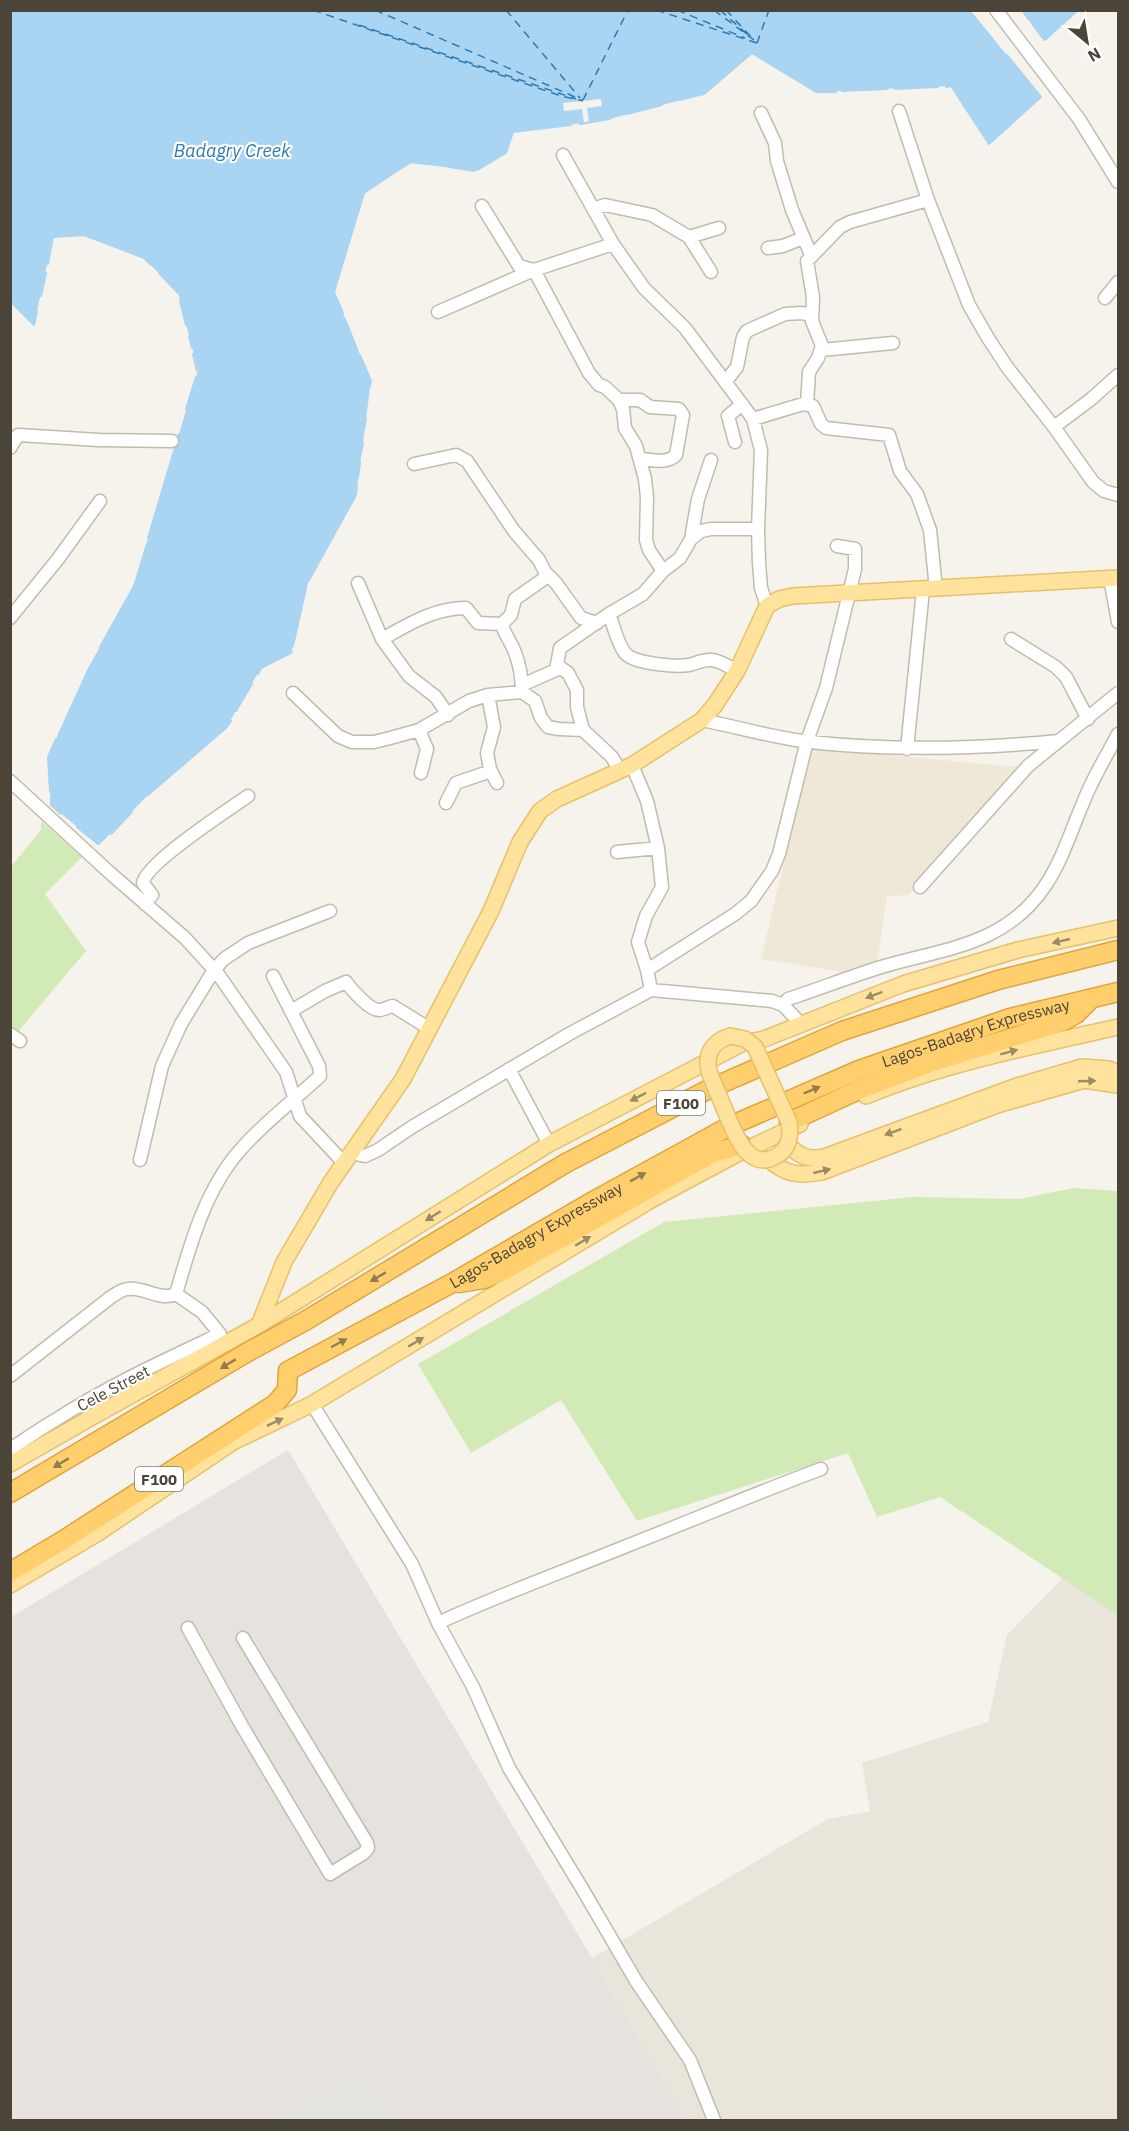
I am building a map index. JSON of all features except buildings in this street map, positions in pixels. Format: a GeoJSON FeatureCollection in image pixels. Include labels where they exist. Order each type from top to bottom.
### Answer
{"type":"FeatureCollection","features":[{"type":"Feature","properties":{"kind":"highway","name":"F100"},"geometry":{"type":"LineString","coordinates":[[10,1493],[246,1353],[305,1321],[566,1163],[709,1089],[853,1027],[998,980],[1119,950]]}},
{"type":"Feature","properties":{"kind":"highway"},"geometry":{"type":"LineString","coordinates":[[759,1053],[905,1000],[1023,962],[1058,957],[1079,960]]}},
{"type":"Feature","properties":{"kind":"highway","name":"Lagos-Badagry Expressway"},"geometry":{"type":"LineString","coordinates":[[10,1572],[275,1404],[287,1390],[288,1371],[452,1283],[588,1204],[730,1126],[859,1070],[1010,1018],[1119,992]]}},
{"type":"Feature","properties":{"kind":"highway"},"geometry":{"type":"LineString","coordinates":[[789,1122],[863,1088],[930,1063],[1062,1022],[1076,1014],[1094,997]]}},
{"type":"Feature","properties":{"kind":"highway"},"geometry":{"type":"LineString","coordinates":[[433,1243],[448,1221],[573,1146],[684,1090],[710,1074]]}},
{"type":"Feature","properties":{"kind":"highway"},"geometry":{"type":"LineString","coordinates":[[452,1283],[484,1279],[505,1270],[713,1153],[742,1145]]}},
{"type":"Feature","properties":{"kind":"main road"},"geometry":{"type":"LineString","coordinates":[[259,1325],[278,1274],[348,1158],[404,1079],[491,911],[520,842],[540,811],[557,799],[626,768],[702,720],[715,705],[737,671],[767,606],[779,599],[793,596],[1114,578]]}},
{"type":"Feature","properties":{"kind":"main road"},"geometry":{"type":"LineString","coordinates":[[10,1464],[64,1433],[87,1410],[259,1325],[549,1144],[743,1043],[764,1039],[903,984],[1018,950],[1119,928]]}},
{"type":"Feature","properties":{"kind":"main road","name":"Lagos-Badagry Expressway"},"geometry":{"type":"LineString","coordinates":[[10,1585],[98,1533],[233,1442],[312,1404],[651,1200],[737,1154],[870,1094],[948,1068],[1036,1045],[1119,1028]]}},
{"type":"Feature","properties":{"kind":"main road"},"geometry":{"type":"LineString","coordinates":[[730,1036],[745,1039],[759,1053],[791,1131],[788,1144],[781,1153],[768,1159],[751,1156],[742,1145],[707,1063],[709,1052],[716,1042],[730,1036]]}},
{"type":"Feature","properties":{"kind":"main road"},"geometry":{"type":"LineString","coordinates":[[768,1159],[779,1169],[787,1172],[810,1174],[822,1172],[1017,1086],[1082,1067],[1109,1069],[1119,1073]]}},
{"type":"Feature","properties":{"kind":"main road"},"geometry":{"type":"LineString","coordinates":[[788,1144],[795,1152],[806,1158],[824,1157],[950,1117],[1084,1080],[1119,1085]]}},
{"type":"Feature","properties":{"kind":"main road"},"geometry":{"type":"LineString","coordinates":[[278,1274],[284,1310]]}},
{"type":"Feature","properties":{"kind":"street"},"geometry":{"type":"LineString","coordinates":[[996,10],[1078,119],[1119,182]]}},
{"type":"Feature","properties":{"kind":"street"},"geometry":{"type":"LineString","coordinates":[[899,111],[928,200],[969,305],[1007,367],[1093,482],[1104,491],[1119,495]]}},
{"type":"Feature","properties":{"kind":"street"},"geometry":{"type":"LineString","coordinates":[[761,113],[775,143],[782,179],[795,222],[811,255]]}},
{"type":"Feature","properties":{"kind":"street"},"geometry":{"type":"LineString","coordinates":[[563,155],[613,244],[644,288],[685,328],[753,419],[761,450],[758,529],[761,588],[767,606]]}},
{"type":"Feature","properties":{"kind":"street"},"geometry":{"type":"LineString","coordinates":[[807,405],[809,372],[822,346],[812,321],[813,297],[807,261],[840,227],[850,222],[928,200]]}},
{"type":"Feature","properties":{"kind":"street"},"geometry":{"type":"LineString","coordinates":[[593,209],[605,205],[652,215],[689,237],[711,272]]}},
{"type":"Feature","properties":{"kind":"street"},"geometry":{"type":"LineString","coordinates":[[482,206],[519,266],[534,270],[589,373],[599,385],[619,400],[623,409],[625,428],[641,459],[647,497],[646,540],[649,550],[663,571]]}},
{"type":"Feature","properties":{"kind":"street"},"geometry":{"type":"LineString","coordinates":[[689,237],[719,228]]}},
{"type":"Feature","properties":{"kind":"street"},"geometry":{"type":"LineString","coordinates":[[768,248],[783,246],[803,238]]}},
{"type":"Feature","properties":{"kind":"street"},"geometry":{"type":"LineString","coordinates":[[438,312],[534,270],[613,244]]}},
{"type":"Feature","properties":{"kind":"street"},"geometry":{"type":"LineString","coordinates":[[1105,298],[1119,282]]}},
{"type":"Feature","properties":{"kind":"street"},"geometry":{"type":"LineString","coordinates":[[726,381],[737,368],[743,337],[747,331],[785,314],[812,315]]}},
{"type":"Feature","properties":{"kind":"street"},"geometry":{"type":"LineString","coordinates":[[822,350],[893,343]]}},
{"type":"Feature","properties":{"kind":"street"},"geometry":{"type":"LineString","coordinates":[[1054,427],[1119,375]]}},
{"type":"Feature","properties":{"kind":"street"},"geometry":{"type":"LineString","coordinates":[[619,400],[640,400],[650,407],[679,409],[683,415],[676,455],[667,461],[641,459]]}},
{"type":"Feature","properties":{"kind":"street"},"geometry":{"type":"LineString","coordinates":[[735,442],[728,416],[742,404]]}},
{"type":"Feature","properties":{"kind":"street"},"geometry":{"type":"LineString","coordinates":[[753,419],[807,405],[813,406],[821,424],[826,428],[886,433],[891,437],[893,453],[900,471],[917,494],[930,530],[930,590],[907,749]]}},
{"type":"Feature","properties":{"kind":"street"},"geometry":{"type":"LineString","coordinates":[[10,448],[18,435],[99,441],[172,441]]}},
{"type":"Feature","properties":{"kind":"street"},"geometry":{"type":"LineString","coordinates":[[414,464],[456,455],[467,461],[520,539],[528,545],[545,572],[556,583],[581,618],[597,623]]}},
{"type":"Feature","properties":{"kind":"street"},"geometry":{"type":"LineString","coordinates":[[293,693],[338,736],[352,741],[374,742],[419,730],[470,702],[488,695],[522,688],[551,673],[558,666],[560,648],[643,594],[663,571],[680,558],[691,539],[698,499],[711,460]]}},
{"type":"Feature","properties":{"kind":"street"},"geometry":{"type":"LineString","coordinates":[[10,618],[58,559],[100,501]]}},
{"type":"Feature","properties":{"kind":"street"},"geometry":{"type":"LineString","coordinates":[[691,539],[701,531],[711,529],[758,529]]}},
{"type":"Feature","properties":{"kind":"street"},"geometry":{"type":"LineString","coordinates":[[647,970],[735,914],[751,901],[764,884],[779,854],[807,741],[826,688],[855,569],[855,549],[837,546]]}},
{"type":"Feature","properties":{"kind":"street"},"geometry":{"type":"LineString","coordinates":[[382,639],[427,615],[452,608],[466,608],[478,623],[502,624],[511,615],[516,599],[540,583],[545,578],[545,572]]}},
{"type":"Feature","properties":{"kind":"street"},"geometry":{"type":"LineString","coordinates":[[1114,578],[1119,622]]}},
{"type":"Feature","properties":{"kind":"street"},"geometry":{"type":"LineString","coordinates":[[358,583],[382,639],[409,676],[436,697],[448,715]]}},
{"type":"Feature","properties":{"kind":"street"},"geometry":{"type":"LineString","coordinates":[[609,614],[626,654],[632,659],[668,666],[688,665],[708,659],[718,661],[737,671]]}},
{"type":"Feature","properties":{"kind":"street"},"geometry":{"type":"LineString","coordinates":[[502,624],[514,650],[522,688],[535,701],[541,718],[548,727],[583,730]]}},
{"type":"Feature","properties":{"kind":"street"},"geometry":{"type":"LineString","coordinates":[[1011,639],[1056,666],[1066,676],[1088,719]]}},
{"type":"Feature","properties":{"kind":"street"},"geometry":{"type":"LineString","coordinates":[[558,666],[568,674],[577,690],[577,706],[583,730],[626,768],[647,801],[658,848],[662,887],[646,916],[638,942],[651,990]]}},
{"type":"Feature","properties":{"kind":"street"},"geometry":{"type":"LineString","coordinates":[[920,887],[1028,766],[1119,693]]}},
{"type":"Feature","properties":{"kind":"street"},"geometry":{"type":"LineString","coordinates":[[488,695],[494,727],[487,748],[491,771],[497,783]]}},
{"type":"Feature","properties":{"kind":"street"},"geometry":{"type":"LineString","coordinates":[[702,720],[807,741],[907,749],[1059,741]]}},
{"type":"Feature","properties":{"kind":"street"},"geometry":{"type":"LineString","coordinates":[[419,730],[427,749],[421,773]]}},
{"type":"Feature","properties":{"kind":"street"},"geometry":{"type":"LineString","coordinates":[[783,1005],[788,999],[869,971],[970,943],[1008,926],[1029,907],[1046,886],[1057,866],[1084,800],[1119,735]]}},
{"type":"Feature","properties":{"kind":"street"},"geometry":{"type":"LineString","coordinates":[[1023,744],[1028,766]]}},
{"type":"Feature","properties":{"kind":"street"},"geometry":{"type":"LineString","coordinates":[[446,803],[456,783],[491,771]]}},
{"type":"Feature","properties":{"kind":"street"},"geometry":{"type":"LineString","coordinates":[[10,781],[185,938],[214,970],[286,1072],[300,1116],[348,1158],[365,1156],[378,1150],[509,1069],[651,990],[772,1001],[783,1005],[801,1024]]}},
{"type":"Feature","properties":{"kind":"street"},"geometry":{"type":"LineString","coordinates":[[145,904],[152,895],[143,884],[147,875],[185,840],[248,796]]}},
{"type":"Feature","properties":{"kind":"street"},"geometry":{"type":"LineString","coordinates":[[616,852],[658,848]]}},
{"type":"Feature","properties":{"kind":"street"},"geometry":{"type":"LineString","coordinates":[[140,1160],[162,1066],[182,1024],[214,970],[224,959],[248,943],[330,911]]}},
{"type":"Feature","properties":{"kind":"street"},"geometry":{"type":"LineString","coordinates":[[10,1376],[111,1297],[126,1288],[168,1297],[176,1294],[195,1231],[223,1173],[240,1149],[320,1077],[321,1072],[273,976]]}},
{"type":"Feature","properties":{"kind":"street"},"geometry":{"type":"LineString","coordinates":[[291,1011],[325,991],[346,982],[351,990],[375,1009],[380,1010],[393,1006],[430,1029]]}},
{"type":"Feature","properties":{"kind":"street"},"geometry":{"type":"LineString","coordinates":[[509,1069],[549,1144]]}},
{"type":"Feature","properties":{"kind":"street","name":"Cele Street"},"geometry":{"type":"LineString","coordinates":[[10,1449],[57,1418],[87,1410],[136,1375],[220,1334],[202,1312],[176,1294]]}},
{"type":"Feature","properties":{"kind":"street"},"geometry":{"type":"LineString","coordinates":[[312,1404],[412,1564],[438,1623],[473,1687],[509,1768],[636,1982],[690,2060],[714,2121]]}},
{"type":"Feature","properties":{"kind":"street"},"geometry":{"type":"LineString","coordinates":[[57,1418],[64,1433]]}},
{"type":"Feature","properties":{"kind":"street"},"geometry":{"type":"LineString","coordinates":[[438,1623],[487,1600],[821,1469]]}},
{"type":"Feature","properties":{"kind":"street"},"geometry":{"type":"LineString","coordinates":[[188,1628],[242,1726],[330,1874],[364,1853],[368,1848],[367,1843],[243,1638]]}},
{"type":"Feature","properties":{"kind":"shaded area"},"geometry":{"type":"Polygon","coordinates":[[[811,748],[1018,767],[909,895],[887,896],[875,977],[761,959],[811,748]]]}},
{"type":"Feature","properties":{"kind":"shaded area"},"geometry":{"type":"Polygon","coordinates":[[[288,1450],[687,2120],[11,2120],[11,1617],[288,1450]]]}},
{"type":"Feature","properties":{"kind":"shaded area"},"geometry":{"type":"Polygon","coordinates":[[[1063,1578],[1118,1615],[1118,2120],[687,2120],[592,1958],[828,1819],[870,1811],[862,1763],[988,1722],[1007,1635],[1063,1578]]]}},
{"type":"Feature","properties":{"kind":"shaded area"},"geometry":{"type":"Polygon","coordinates":[[[359,2070],[390,2120],[274,2120],[359,2070]]]}},
{"type":"Feature","properties":{"kind":"green space"},"geometry":{"type":"Polygon","coordinates":[[[41,821],[82,857],[45,894],[86,951],[11,1040],[11,867],[41,830],[41,821]]]}},
{"type":"Feature","properties":{"kind":"green space"},"geometry":{"type":"Polygon","coordinates":[[[1073,1188],[1118,1191],[1118,1615],[940,1497],[877,1517],[848,1453],[637,1521],[561,1400],[471,1453],[418,1364],[664,1222],[913,1197],[1020,1199],[1073,1188]]]}},
{"type":"Feature","properties":{"kind":"water","name":"Badagry Creek"},"geometry":{"type":"Polygon","coordinates":[[[913,10],[916,12],[918,10],[971,11],[1041,97],[989,144],[951,86],[816,92],[752,54],[704,94],[606,120],[514,132],[506,153],[477,171],[411,163],[364,193],[334,292],[371,381],[356,495],[309,578],[291,654],[261,668],[226,728],[152,791],[99,845],[51,805],[48,757],[92,661],[134,586],[198,370],[178,293],[144,258],[85,235],[53,237],[34,325],[11,301],[10,11],[913,10]]]}},
{"type":"Feature","properties":{"kind":"water"},"geometry":{"type":"Polygon","coordinates":[[[1022,11],[1078,11],[1044,41],[1022,11]]]}},
{"type":"Feature","properties":{"kind":"pier"},"geometry":{"type":"Polygon","coordinates":[[[601,99],[602,106],[587,108],[589,122],[584,123],[582,109],[564,111],[563,103],[601,99]]]}},
{"type":"Feature","properties":{"kind":"waterway"},"geometry":{"type":"LineString","coordinates":[[913,10],[916,12],[918,10]]}},
{"type":"Feature","properties":{"kind":"waterway"},"geometry":{"type":"LineString","coordinates":[[1022,10],[1029,20]]}},
{"type":"Feature","properties":{"kind":"waterway"},"geometry":{"type":"LineString","coordinates":[[1045,40],[1078,10]]}},
{"type":"Feature","properties":{"kind":"waterway"},"geometry":{"type":"LineString","coordinates":[[1033,25],[1042,37]]}},
{"type":"Feature","properties":{"kind":"waterway"},"geometry":{"type":"LineString","coordinates":[[679,100],[704,94],[752,53],[816,92],[836,92]]}},
{"type":"Feature","properties":{"kind":"waterway"},"geometry":{"type":"LineString","coordinates":[[946,87],[951,86],[989,144],[1041,97],[1007,55]]}},
{"type":"Feature","properties":{"kind":"waterway"},"geometry":{"type":"LineString","coordinates":[[895,89],[938,87]]}},
{"type":"Feature","properties":{"kind":"waterway"},"geometry":{"type":"LineString","coordinates":[[842,91],[887,89]]}},
{"type":"Feature","properties":{"kind":"waterway"},"geometry":{"type":"LineString","coordinates":[[627,114],[662,105]]}},
{"type":"Feature","properties":{"kind":"waterway"},"geometry":{"type":"LineString","coordinates":[[580,124],[610,119]]}},
{"type":"Feature","properties":{"kind":"waterway"},"geometry":{"type":"LineString","coordinates":[[479,169],[506,153],[513,132],[571,125]]}},
{"type":"Feature","properties":{"kind":"waterway"},"geometry":{"type":"LineString","coordinates":[[343,313],[334,292],[364,193],[410,162],[427,164]]}},
{"type":"Feature","properties":{"kind":"waterway"},"geometry":{"type":"LineString","coordinates":[[450,167],[474,171]]}},
{"type":"Feature","properties":{"kind":"waterway"},"geometry":{"type":"LineString","coordinates":[[48,264],[53,237],[84,235],[144,258],[151,265]]}},
{"type":"Feature","properties":{"kind":"waterway"},"geometry":{"type":"LineString","coordinates":[[41,296],[46,273]]}},
{"type":"Feature","properties":{"kind":"waterway"},"geometry":{"type":"LineString","coordinates":[[159,273],[178,293]]}},
{"type":"Feature","properties":{"kind":"waterway"},"geometry":{"type":"LineString","coordinates":[[10,301],[34,325],[37,311]]}},
{"type":"Feature","properties":{"kind":"waterway"},"geometry":{"type":"LineString","coordinates":[[180,301],[186,325]]}},
{"type":"Feature","properties":{"kind":"waterway"},"geometry":{"type":"LineString","coordinates":[[345,319],[357,349]]}},
{"type":"Feature","properties":{"kind":"waterway"},"geometry":{"type":"LineString","coordinates":[[189,336],[192,348]]}},
{"type":"Feature","properties":{"kind":"waterway"},"geometry":{"type":"LineString","coordinates":[[193,354],[197,371]]}},
{"type":"Feature","properties":{"kind":"waterway"},"geometry":{"type":"LineString","coordinates":[[360,355],[371,381],[370,386]]}},
{"type":"Feature","properties":{"kind":"waterway"},"geometry":{"type":"LineString","coordinates":[[186,409],[196,377]]}},
{"type":"Feature","properties":{"kind":"waterway"},"geometry":{"type":"LineString","coordinates":[[364,430],[366,418]]}},
{"type":"Feature","properties":{"kind":"waterway"},"geometry":{"type":"LineString","coordinates":[[148,538],[179,434]]}},
{"type":"Feature","properties":{"kind":"waterway"},"geometry":{"type":"LineString","coordinates":[[361,454],[363,442]]}},
{"type":"Feature","properties":{"kind":"waterway"},"geometry":{"type":"LineString","coordinates":[[358,478],[360,463]]}},
{"type":"Feature","properties":{"kind":"waterway"},"geometry":{"type":"LineString","coordinates":[[308,582],[356,495],[357,487]]}},
{"type":"Feature","properties":{"kind":"waterway"},"geometry":{"type":"LineString","coordinates":[[100,647],[134,586],[147,544]]}},
{"type":"Feature","properties":{"kind":"waterway"},"geometry":{"type":"LineString","coordinates":[[293,646],[306,588]]}},
{"type":"Feature","properties":{"kind":"waterway"},"geometry":{"type":"LineString","coordinates":[[258,674],[261,668],[292,652]]}},
{"type":"Feature","properties":{"kind":"waterway"},"geometry":{"type":"LineString","coordinates":[[59,734],[90,666]]}},
{"type":"Feature","properties":{"kind":"waterway"},"geometry":{"type":"LineString","coordinates":[[236,711],[252,684]]}},
{"type":"Feature","properties":{"kind":"waterway"},"geometry":{"type":"LineString","coordinates":[[148,795],[226,728],[231,721]]}},
{"type":"Feature","properties":{"kind":"waterway"},"geometry":{"type":"LineString","coordinates":[[50,792],[48,757],[56,739]]}},
{"type":"Feature","properties":{"kind":"waterway"},"geometry":{"type":"LineString","coordinates":[[51,797],[51,805],[61,814]]}},
{"type":"Feature","properties":{"kind":"waterway"},"geometry":{"type":"LineString","coordinates":[[111,834],[132,812]]}},
{"type":"Feature","properties":{"kind":"waterway"},"geometry":{"type":"LineString","coordinates":[[77,827],[98,844]]}},
{"type":"Feature","properties":{"kind":"ferry route"},"geometry":{"type":"LineString","coordinates":[[313,10],[561,96],[583,101]]}},
{"type":"Feature","properties":{"kind":"ferry route"},"geometry":{"type":"LineString","coordinates":[[375,10],[582,100]]}},
{"type":"Feature","properties":{"kind":"ferry route"},"geometry":{"type":"LineString","coordinates":[[506,10],[580,98]]}},
{"type":"Feature","properties":{"kind":"ferry route"},"geometry":{"type":"LineString","coordinates":[[583,100],[628,10]]}},
{"type":"Feature","properties":{"kind":"ferry route"},"geometry":{"type":"LineString","coordinates":[[656,10],[757,43]]}},
{"type":"Feature","properties":{"kind":"ferry route"},"geometry":{"type":"LineString","coordinates":[[677,10],[745,38]]}},
{"type":"Feature","properties":{"kind":"ferry route"},"geometry":{"type":"LineString","coordinates":[[714,10],[754,40]]}},
{"type":"Feature","properties":{"kind":"ferry route"},"geometry":{"type":"LineString","coordinates":[[720,10],[747,34]]}},
{"type":"Feature","properties":{"kind":"ferry route"},"geometry":{"type":"LineString","coordinates":[[726,10],[752,38]]}},
{"type":"Feature","properties":{"kind":"ferry route"},"geometry":{"type":"LineString","coordinates":[[757,43],[769,10]]}},
{"type":"Feature","properties":{"kind":"ferry route"},"geometry":{"type":"LineString","coordinates":[[359,25],[576,99]]}}]}
